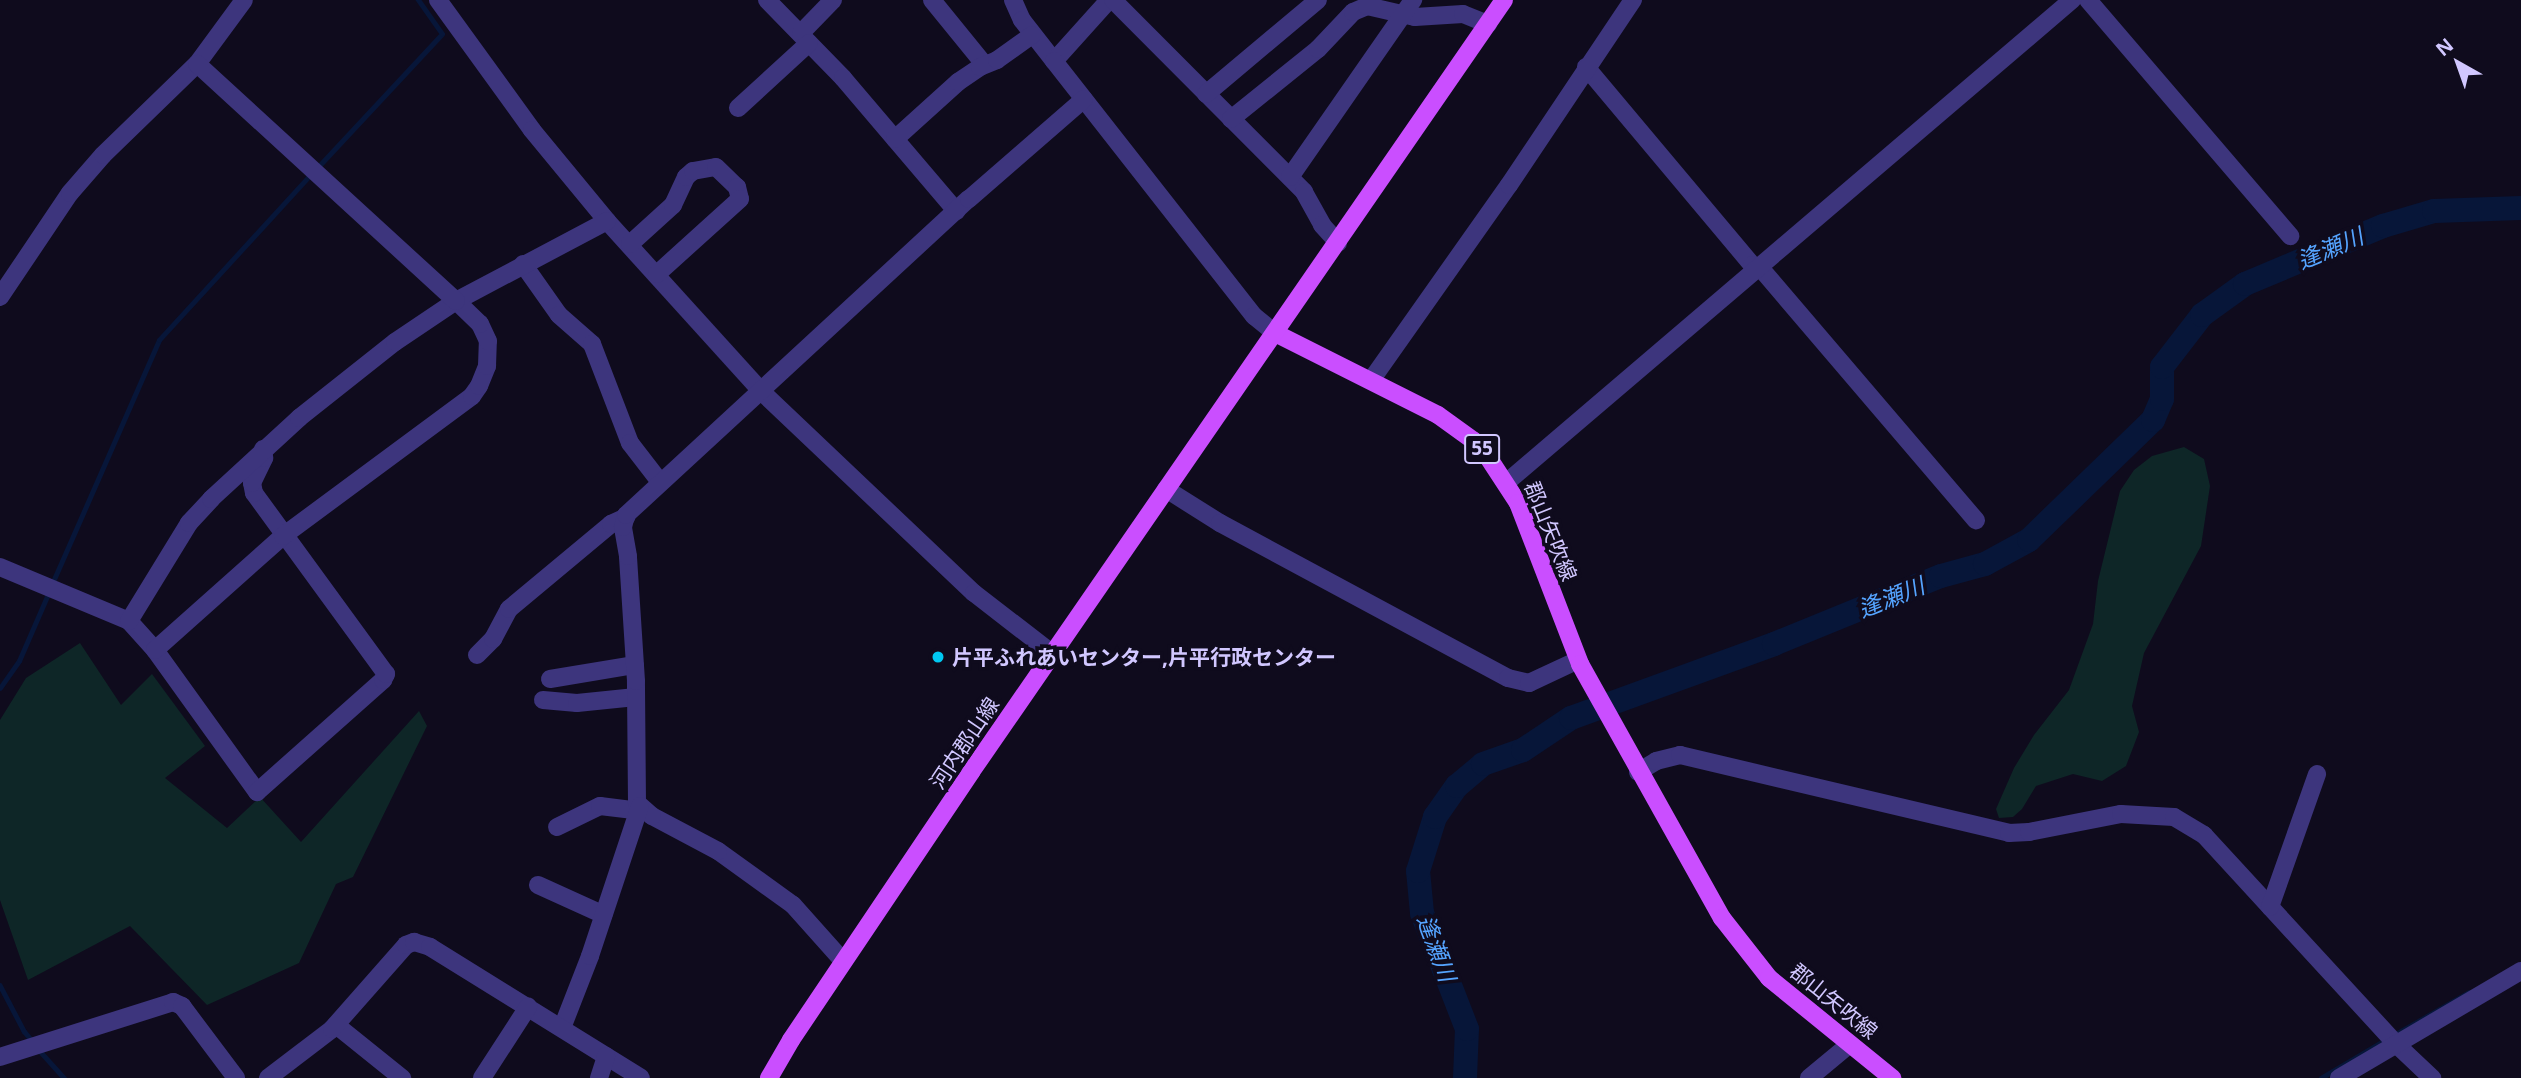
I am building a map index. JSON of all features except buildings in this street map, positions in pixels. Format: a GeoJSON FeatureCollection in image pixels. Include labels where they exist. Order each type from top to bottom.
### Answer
{"type":"FeatureCollection","features":[{"type":"Feature","properties":{"kind":"main road"},"geometry":{"type":"LineString","coordinates":[[1275,333],[1502,1]]}},
{"type":"Feature","properties":{"kind":"main road","name":"郡山矢吹線"},"geometry":{"type":"LineString","coordinates":[[1275,333],[1373,379],[1459,429],[1486,454],[1507,482],[1528,525],[1555,605],[1579,662],[1705,891],[1745,951],[1769,978],[1892,1078]]}},
{"type":"Feature","properties":{"kind":"main road","name":"河内郡山線"},"geometry":{"type":"LineString","coordinates":[[769,1078],[843,961],[1275,333]]}},
{"type":"Feature","properties":{"kind":"street"},"geometry":{"type":"LineString","coordinates":[[0,297],[70,193],[103,155],[197,64],[244,0]]}},
{"type":"Feature","properties":{"kind":"street"},"geometry":{"type":"LineString","coordinates":[[438,0],[532,130],[607,221],[762,392],[974,593],[1053,654]]}},
{"type":"Feature","properties":{"kind":"street"},"geometry":{"type":"LineString","coordinates":[[768,0],[895,139],[956,211]]}},
{"type":"Feature","properties":{"kind":"street"},"geometry":{"type":"LineString","coordinates":[[738,108],[805,38],[833,0]]}},
{"type":"Feature","properties":{"kind":"street"},"geometry":{"type":"LineString","coordinates":[[1013,0],[1032,35],[1254,316],[1275,333]]}},
{"type":"Feature","properties":{"kind":"street"},"geometry":{"type":"LineString","coordinates":[[1054,61],[1111,0],[1290,177],[1312,202],[1322,225],[1338,243]]}},
{"type":"Feature","properties":{"kind":"street"},"geometry":{"type":"LineString","coordinates":[[1206,94],[1318,0]]}},
{"type":"Feature","properties":{"kind":"street"},"geometry":{"type":"LineString","coordinates":[[1373,379],[1509,185],[1633,0]]}},
{"type":"Feature","properties":{"kind":"street"},"geometry":{"type":"LineString","coordinates":[[1507,482],[2072,0]]}},
{"type":"Feature","properties":{"kind":"street"},"geometry":{"type":"LineString","coordinates":[[2088,0],[2290,236]]}},
{"type":"Feature","properties":{"kind":"street"},"geometry":{"type":"LineString","coordinates":[[941,4],[984,64]]}},
{"type":"Feature","properties":{"kind":"street"},"geometry":{"type":"LineString","coordinates":[[1231,119],[1318,49],[1349,6],[1408,7]]}},
{"type":"Feature","properties":{"kind":"street"},"geometry":{"type":"LineString","coordinates":[[1408,7],[1415,17],[1463,14],[1488,24]]}},
{"type":"Feature","properties":{"kind":"street"},"geometry":{"type":"LineString","coordinates":[[1290,177],[1408,7]]}},
{"type":"Feature","properties":{"kind":"street"},"geometry":{"type":"LineString","coordinates":[[895,139],[958,82],[984,64],[997,60],[1032,35]]}},
{"type":"Feature","properties":{"kind":"street"},"geometry":{"type":"LineString","coordinates":[[155,650],[283,536],[472,396],[479,386],[486,366],[488,341],[480,324],[456,301],[197,64]]}},
{"type":"Feature","properties":{"kind":"street"},"geometry":{"type":"LineString","coordinates":[[1586,67],[1752,264],[1759,268],[1976,520]]}},
{"type":"Feature","properties":{"kind":"street"},"geometry":{"type":"LineString","coordinates":[[562,1028],[604,915],[639,809],[636,788],[635,665],[628,556],[623,527],[626,517],[634,505],[762,392],[956,211],[1084,99]]}},
{"type":"Feature","properties":{"kind":"street"},"geometry":{"type":"LineString","coordinates":[[630,244],[673,205],[686,177],[694,171],[716,167],[737,187],[740,199],[657,274]]}},
{"type":"Feature","properties":{"kind":"street"},"geometry":{"type":"LineString","coordinates":[[129,621],[189,523],[263,449],[395,342],[456,301],[607,221]]}},
{"type":"Feature","properties":{"kind":"street"},"geometry":{"type":"LineString","coordinates":[[523,264],[559,315],[592,344],[630,443],[660,482]]}},
{"type":"Feature","properties":{"kind":"street"},"geometry":{"type":"LineString","coordinates":[[0,567],[129,621],[155,650],[257,792],[386,677],[385,669],[283,536],[253,487],[264,458],[263,449]]}},
{"type":"Feature","properties":{"kind":"street"},"geometry":{"type":"LineString","coordinates":[[1166,489],[1220,523],[1508,678],[1529,683],[1579,662]]}},
{"type":"Feature","properties":{"kind":"street"},"geometry":{"type":"LineString","coordinates":[[477,654],[493,639],[509,609],[611,524],[626,517]]}},
{"type":"Feature","properties":{"kind":"street"},"geometry":{"type":"LineString","coordinates":[[550,679],[635,665]]}},
{"type":"Feature","properties":{"kind":"street"},"geometry":{"type":"LineString","coordinates":[[542,700],[577,704],[636,697]]}},
{"type":"Feature","properties":{"kind":"street"},"geometry":{"type":"LineString","coordinates":[[1638,772],[1656,761],[1680,755],[2009,833],[2029,832],[2122,814],[2174,817],[2204,835],[2396,1044],[2432,1078]]}},
{"type":"Feature","properties":{"kind":"street"},"geometry":{"type":"LineString","coordinates":[[2270,907],[2317,774]]}},
{"type":"Feature","properties":{"kind":"street"},"geometry":{"type":"LineString","coordinates":[[557,827],[600,806],[639,809],[718,851],[793,905],[843,961]]}},
{"type":"Feature","properties":{"kind":"street"},"geometry":{"type":"LineString","coordinates":[[538,885],[604,915]]}},
{"type":"Feature","properties":{"kind":"street"},"geometry":{"type":"LineString","coordinates":[[268,1078],[336,1025],[406,945],[414,942],[430,947],[641,1078]]}},
{"type":"Feature","properties":{"kind":"street"},"geometry":{"type":"LineString","coordinates":[[2339,1078],[2521,971]]}},
{"type":"Feature","properties":{"kind":"street"},"geometry":{"type":"LineString","coordinates":[[0,1057],[173,1002],[182,1006],[236,1078]]}},
{"type":"Feature","properties":{"kind":"street"},"geometry":{"type":"LineString","coordinates":[[482,1078],[528,1007]]}},
{"type":"Feature","properties":{"kind":"street"},"geometry":{"type":"LineString","coordinates":[[336,1025],[402,1078]]}},
{"type":"Feature","properties":{"kind":"street"},"geometry":{"type":"LineString","coordinates":[[1809,1078],[1850,1044]]}},
{"type":"Feature","properties":{"kind":"street"},"geometry":{"type":"LineString","coordinates":[[599,1078],[606,1056]]}},
{"type":"Feature","properties":{"kind":"green space"},"geometry":{"type":"Polygon","coordinates":[[[2184,447],[2204,459],[2210,486],[2201,546],[2144,653],[2132,706],[2139,732],[2126,766],[2102,781],[2073,774],[2036,786],[2022,809],[2013,817],[1999,818],[1996,809],[2014,768],[2034,735],[2069,690],[2093,624],[2098,581],[2120,491],[2134,470],[2152,456],[2184,447]]]}},
{"type":"Feature","properties":{"kind":"green space"},"geometry":{"type":"Polygon","coordinates":[[[80,643],[121,705],[152,674],[205,746],[165,778],[227,828],[260,797],[301,842],[419,711],[427,726],[353,877],[336,884],[299,963],[207,1005],[130,926],[28,980],[0,900],[0,720],[26,678],[80,643]]]}},
{"type":"Feature","properties":{"kind":"waterway"},"geometry":{"type":"LineString","coordinates":[[317,168],[442,34],[418,0]]}},
{"type":"Feature","properties":{"kind":"waterway"},"geometry":{"type":"LineString","coordinates":[[52,584],[159,340],[311,174]]}},
{"type":"Feature","properties":{"kind":"waterway","name":"逢瀬川"},"geometry":{"type":"LineString","coordinates":[[1465,1078],[1467,1029],[1422,913],[1418,871],[1435,817],[1457,786],[1483,764],[1523,750],[1571,718],[1774,644],[1941,576],[1985,564],[2029,540],[2153,420],[2162,399],[2162,367],[2202,315],[2245,284],[2383,226],[2434,211],[2521,208]]}},
{"type":"Feature","properties":{"kind":"waterway"},"geometry":{"type":"LineString","coordinates":[[0,688],[19,661],[49,592]]}},
{"type":"Feature","properties":{"kind":"waterway"},"geometry":{"type":"LineString","coordinates":[[0,985],[24,1031],[34,1043]]}},
{"type":"Feature","properties":{"kind":"waterway"},"geometry":{"type":"LineString","coordinates":[[2394,1035],[2469,992]]}},
{"type":"Feature","properties":{"kind":"waterway"},"geometry":{"type":"LineString","coordinates":[[2321,1078],[2387,1039]]}},
{"type":"Feature","properties":{"kind":"waterway"},"geometry":{"type":"LineString","coordinates":[[39,1050],[64,1078]]}},
{"type":"Feature","properties":{"kind":"place","name":"片平ふれあいセンター,片平行政センター"},"geometry":{"type":"Point","coordinates":[938,657]}}]}
